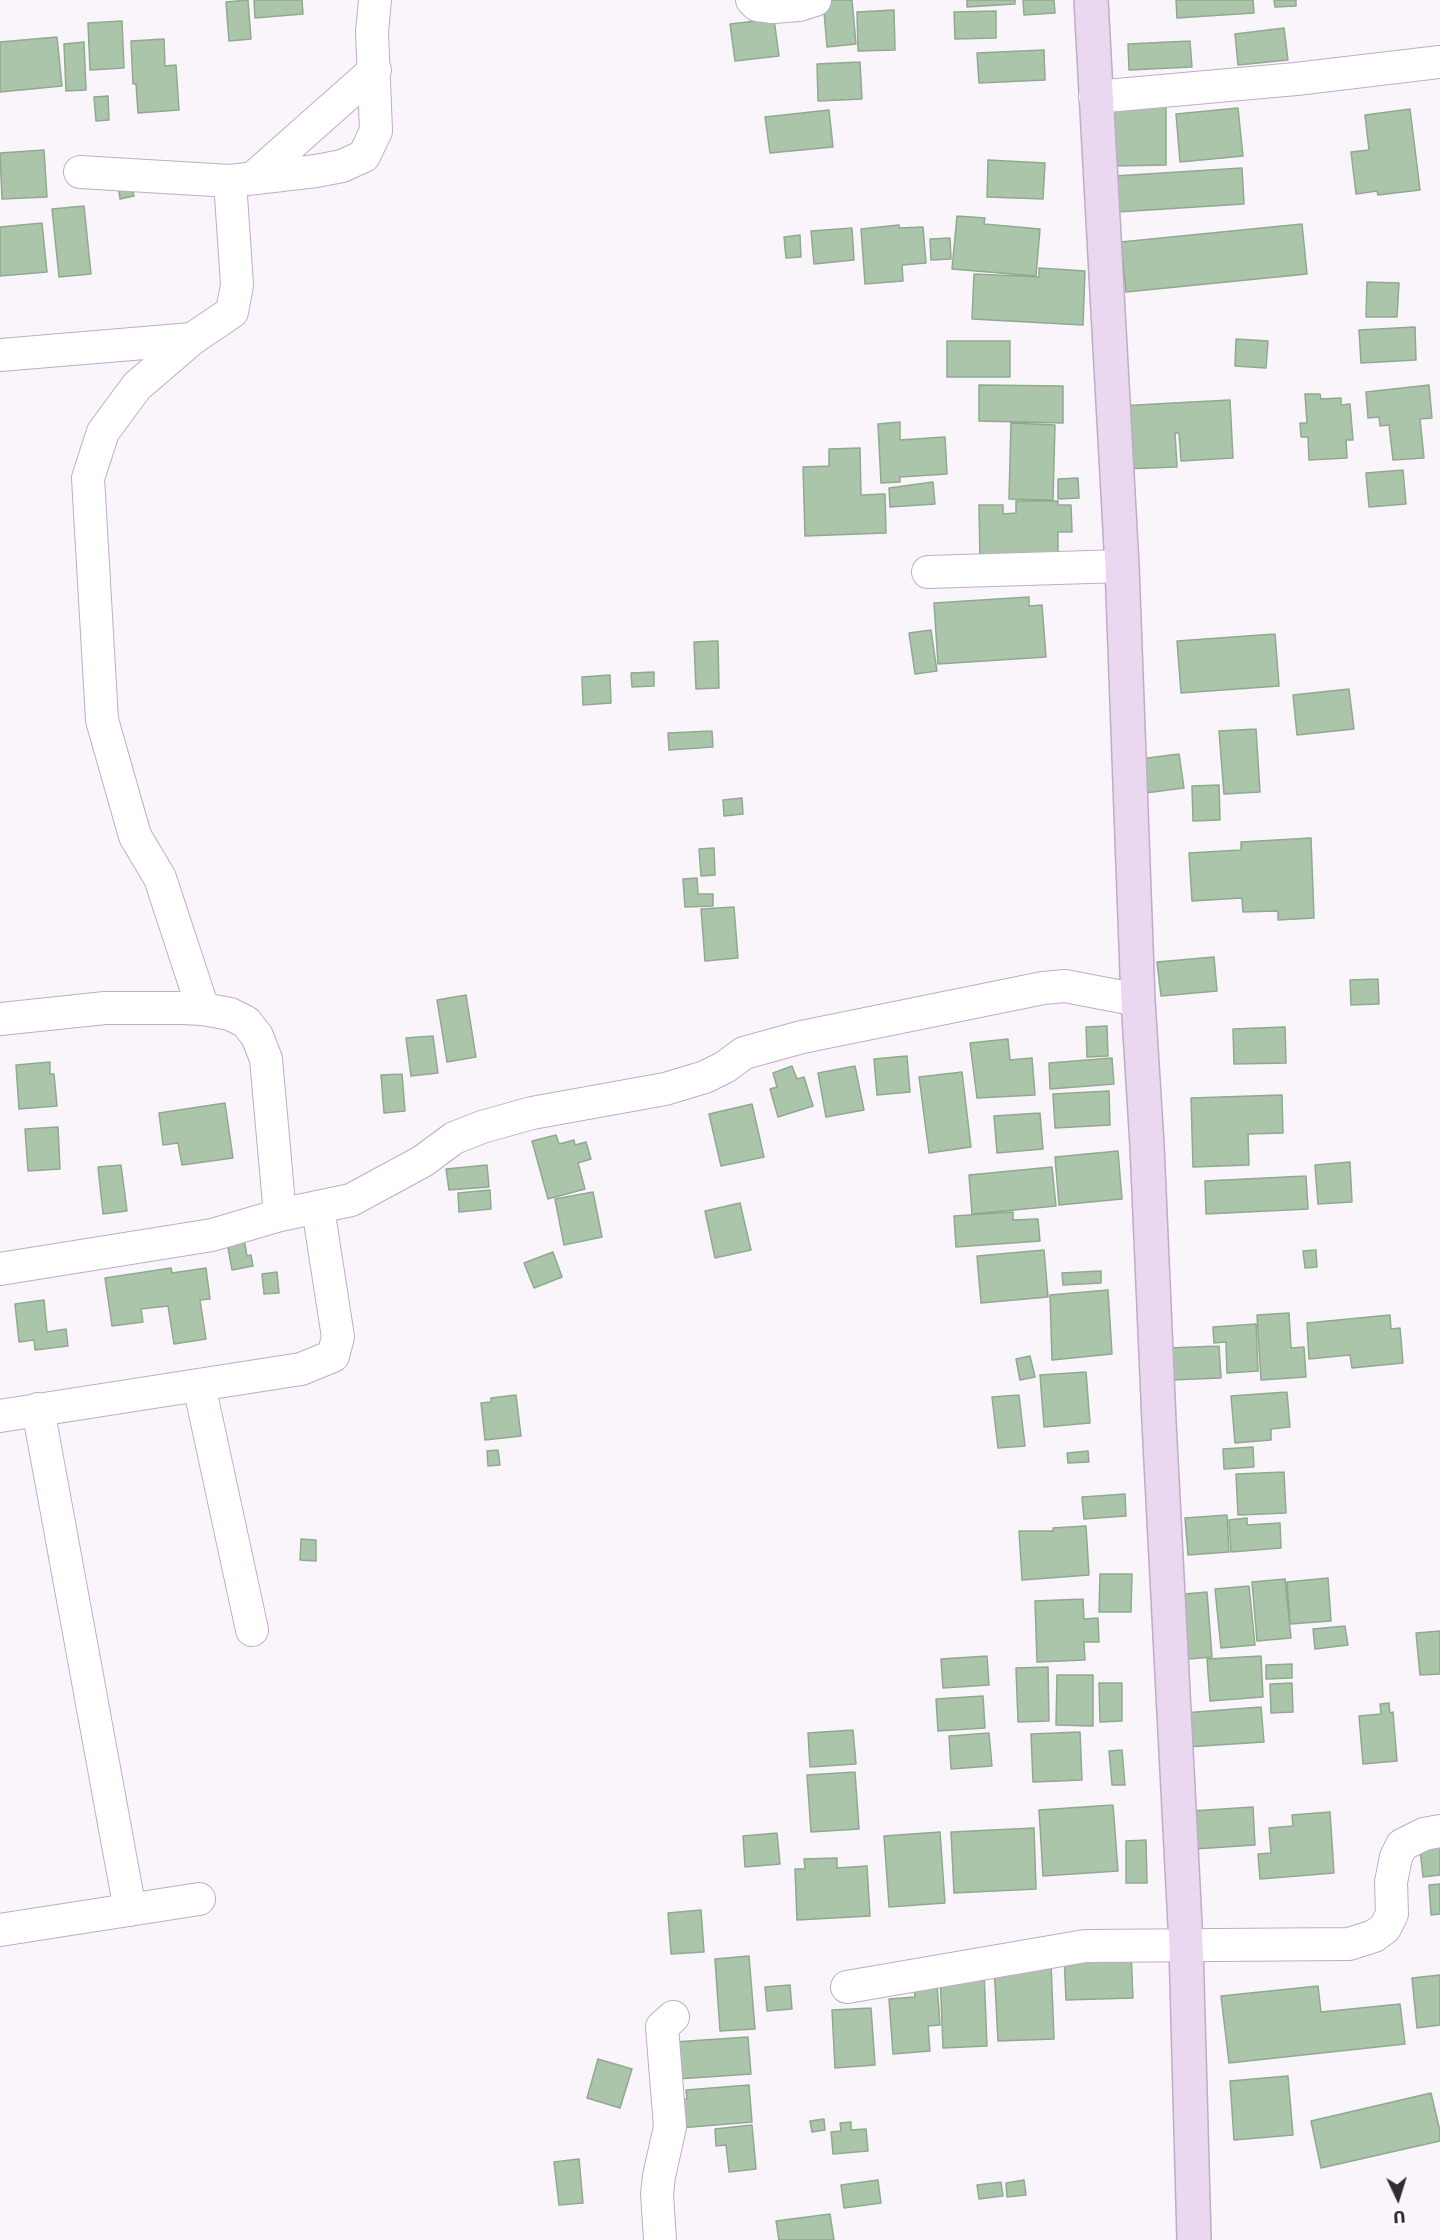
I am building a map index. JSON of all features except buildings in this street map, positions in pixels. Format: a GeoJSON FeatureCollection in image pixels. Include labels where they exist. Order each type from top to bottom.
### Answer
{"type":"FeatureCollection","features":[{"type":"Feature","properties":{"kind":"main road"},"geometry":{"type":"LineString","coordinates":[[1091,0],[1122,566],[1138,1000],[1186,1944],[1194,2240]]}},
{"type":"Feature","properties":{"kind":"street"},"geometry":{"type":"LineString","coordinates":[[80,172],[241,180],[342,166],[364,156],[376,130],[372,32],[375,0]]}},
{"type":"Feature","properties":{"kind":"street"},"geometry":{"type":"LineString","coordinates":[[753,0],[757,5],[773,7],[799,5],[815,0]]}},
{"type":"Feature","properties":{"kind":"street"},"geometry":{"type":"LineString","coordinates":[[1095,97],[1296,80],[1440,62]]}},
{"type":"Feature","properties":{"kind":"street"},"geometry":{"type":"LineString","coordinates":[[203,1009],[159,878],[135,836],[102,720],[88,478],[103,432],[137,386],[192,339],[232,312],[237,285],[241,180],[375,70]]}},
{"type":"Feature","properties":{"kind":"street"},"geometry":{"type":"LineString","coordinates":[[0,355],[192,339]]}},
{"type":"Feature","properties":{"kind":"street"},"geometry":{"type":"LineString","coordinates":[[928,572],[1122,566]]}},
{"type":"Feature","properties":{"kind":"street"},"geometry":{"type":"LineString","coordinates":[[0,1269],[212,1235],[280,1215],[351,1200],[423,1161],[454,1137],[532,1113],[665,1089],[705,1077],[725,1067],[744,1053],[802,1037],[1043,988],[1083,989],[1138,1000]]}},
{"type":"Feature","properties":{"kind":"street"},"geometry":{"type":"LineString","coordinates":[[0,1019],[105,1008],[203,1009],[230,1014],[246,1022],[257,1036],[266,1059],[280,1215]]}},
{"type":"Feature","properties":{"kind":"street"},"geometry":{"type":"LineString","coordinates":[[0,1416],[301,1369],[333,1356],[338,1337],[318,1208]]}},
{"type":"Feature","properties":{"kind":"street"},"geometry":{"type":"LineString","coordinates":[[199,1385],[252,1630]]}},
{"type":"Feature","properties":{"kind":"street"},"geometry":{"type":"LineString","coordinates":[[38,1409],[130,1910]]}},
{"type":"Feature","properties":{"kind":"street"},"geometry":{"type":"LineString","coordinates":[[847,1987],[1085,1946],[1349,1944],[1374,1936],[1385,1928],[1392,1914],[1391,1882],[1396,1857],[1402,1845],[1424,1834],[1440,1831]]}},
{"type":"Feature","properties":{"kind":"street"},"geometry":{"type":"LineString","coordinates":[[0,1930],[199,1899]]}},
{"type":"Feature","properties":{"kind":"street"},"geometry":{"type":"LineString","coordinates":[[660,2240],[657,2194],[670,2127],[662,2027],[673,2017]]}}]}
